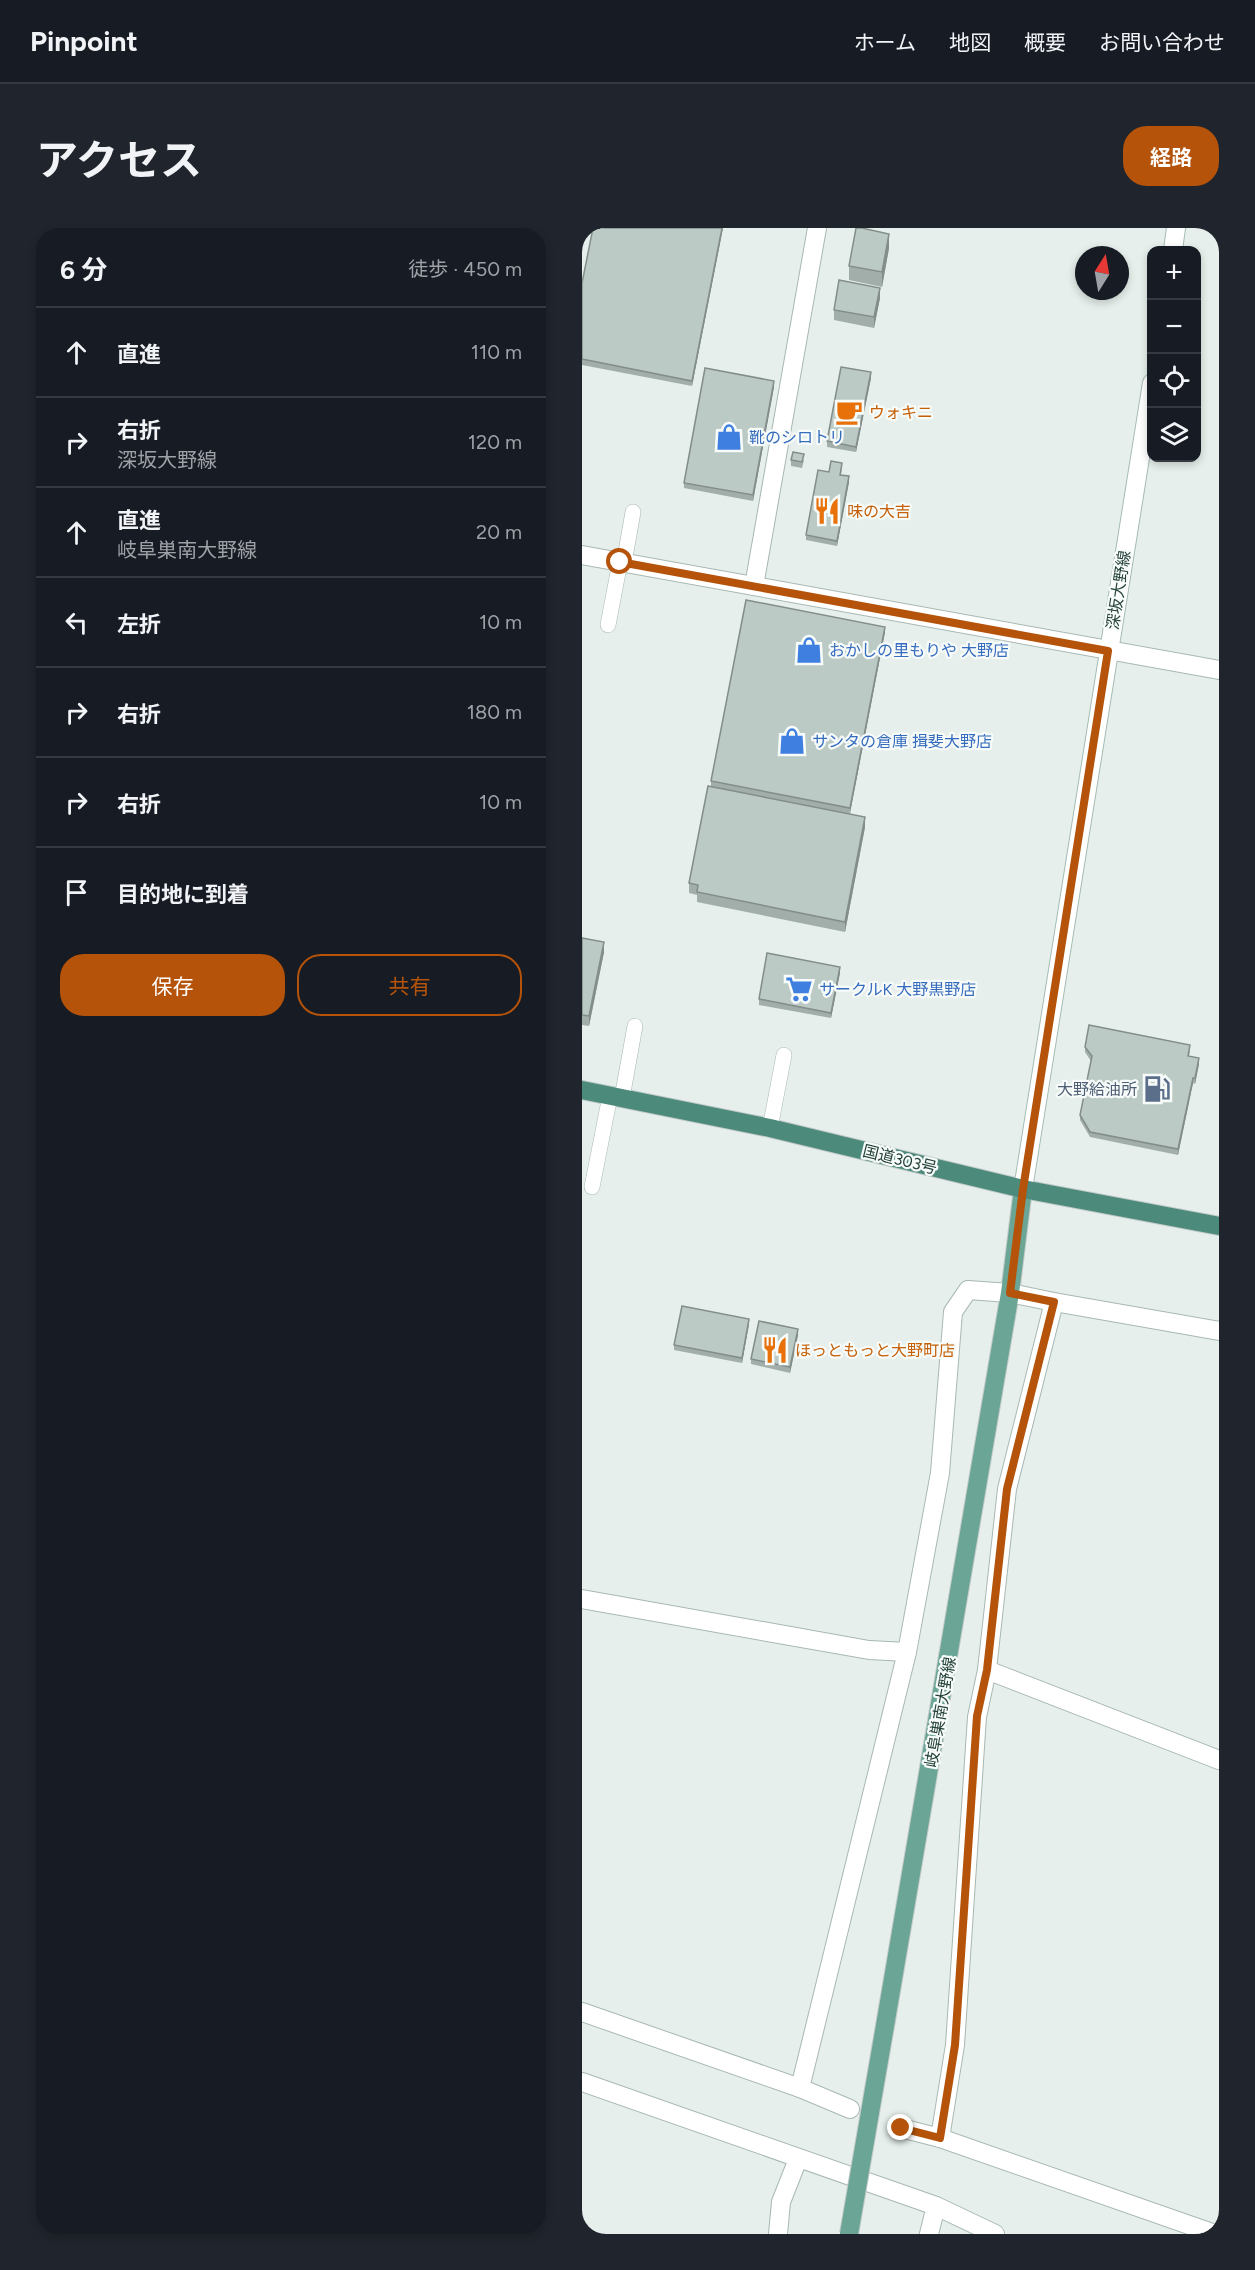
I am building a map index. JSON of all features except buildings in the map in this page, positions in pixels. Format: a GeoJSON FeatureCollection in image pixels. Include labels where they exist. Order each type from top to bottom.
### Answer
{"type":"FeatureCollection","features":[{"type":"Feature","properties":{"kind":"highway","name":"国道303号"},"geometry":{"type":"LineString","coordinates":[[582,1090],[770,1128],[1023,1189],[1219,1226]]}},
{"type":"Feature","properties":{"kind":"main road","name":"岐阜巣南大野線"},"geometry":{"type":"LineString","coordinates":[[849,2234],[1010,1293],[1023,1189]]}},
{"type":"Feature","properties":{"kind":"street"},"geometry":{"type":"LineString","coordinates":[[754,586],[817,228]]}},
{"type":"Feature","properties":{"kind":"street"},"geometry":{"type":"LineString","coordinates":[[1174,246],[1176,228]]}},
{"type":"Feature","properties":{"kind":"street","name":"深坂大野線"},"geometry":{"type":"LineString","coordinates":[[1023,1189],[1148,408]]}},
{"type":"Feature","properties":{"kind":"street"},"geometry":{"type":"LineString","coordinates":[[582,555],[1219,670]]}},
{"type":"Feature","properties":{"kind":"street"},"geometry":{"type":"LineString","coordinates":[[800,2088],[907,1652],[940,1473],[953,1312],[968,1290],[1010,1293],[1219,1331]]}},
{"type":"Feature","properties":{"kind":"street"},"geometry":{"type":"LineString","coordinates":[[940,2138],[955,2045],[977,1716],[987,1670],[1007,1489],[1054,1302]]}},
{"type":"Feature","properties":{"kind":"street"},"geometry":{"type":"LineString","coordinates":[[582,1599],[869,1650],[907,1652]]}},
{"type":"Feature","properties":{"kind":"street"},"geometry":{"type":"LineString","coordinates":[[987,1670],[1219,1760]]}},
{"type":"Feature","properties":{"kind":"street"},"geometry":{"type":"LineString","coordinates":[[582,2012],[800,2088],[850,2109]]}},
{"type":"Feature","properties":{"kind":"street"},"geometry":{"type":"LineString","coordinates":[[582,2082],[936,2206],[994,2234]]}},
{"type":"Feature","properties":{"kind":"street"},"geometry":{"type":"LineString","coordinates":[[901,2128],[940,2138],[1215,2234]]}},
{"type":"Feature","properties":{"kind":"street"},"geometry":{"type":"LineString","coordinates":[[778,2234],[781,2202],[798,2159]]}},
{"type":"Feature","properties":{"kind":"street"},"geometry":{"type":"LineString","coordinates":[[929,2234],[936,2206]]}},
{"type":"Feature","properties":{"kind":"lane"},"geometry":{"type":"LineString","coordinates":[[608,625],[633,512]]}},
{"type":"Feature","properties":{"kind":"lane"},"geometry":{"type":"LineString","coordinates":[[592,1186],[635,1026]]}},
{"type":"Feature","properties":{"kind":"lane"},"geometry":{"type":"LineString","coordinates":[[770,1128],[784,1055]]}},
{"type":"Feature","properties":{"kind":"place","name":"ウォキニ"},"geometry":{"type":"Point","coordinates":[849,412]}},
{"type":"Feature","properties":{"kind":"place","name":"靴のシロトリ"},"geometry":{"type":"Point","coordinates":[729,437]}},
{"type":"Feature","properties":{"kind":"place","name":"味の大吉"},"geometry":{"type":"Point","coordinates":[827,511]}},
{"type":"Feature","properties":{"kind":"place","name":"おかしの里もりや 大野店"},"geometry":{"type":"Point","coordinates":[809,650]}},
{"type":"Feature","properties":{"kind":"place","name":"サンタの倉庫 揖斐大野店"},"geometry":{"type":"Point","coordinates":[792,741]}},
{"type":"Feature","properties":{"kind":"place","name":"サークルK 大野黒野店"},"geometry":{"type":"Point","coordinates":[799,989]}},
{"type":"Feature","properties":{"kind":"place","name":"大野給油所"},"geometry":{"type":"Point","coordinates":[1157,1089]}},
{"type":"Feature","properties":{"kind":"place","name":"ほっともっと大野町店"},"geometry":{"type":"Point","coordinates":[775,1350]}},
{"type":"Feature","properties":{"kind":"route"},"geometry":{"type":"LineString","coordinates":[[620,562],[1108,651],[1023,1189],[1010,1293],[1054,1302],[1007,1489],[987,1670],[977,1716],[955,2045],[940,2138],[901,2128]]}}]}
